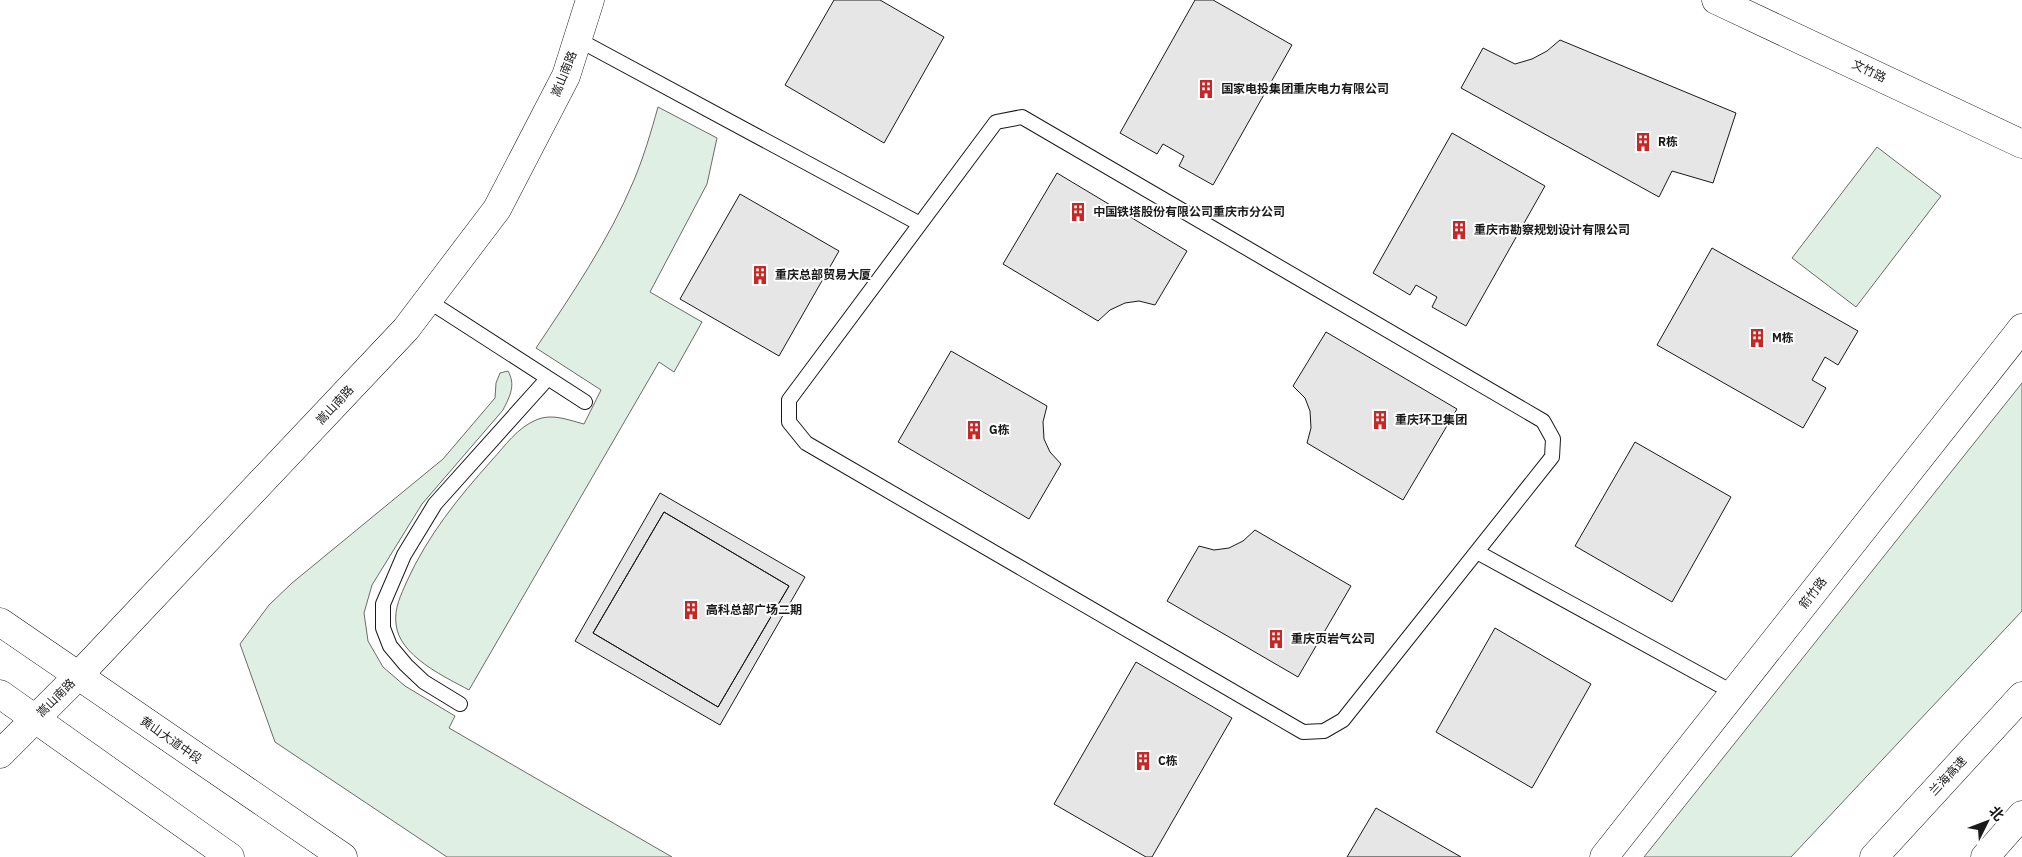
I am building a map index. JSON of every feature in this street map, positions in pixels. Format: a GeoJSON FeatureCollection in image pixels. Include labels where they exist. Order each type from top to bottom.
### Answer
{"type":"FeatureCollection","features":[{"type":"Feature","properties":{"kind":"main road","name":"嵩山南路"},"geometry":{"type":"LineString","coordinates":[[0,754],[78,676],[406,329],[497,209],[566,76],[590,0]]}},
{"type":"Feature","properties":{"kind":"main road","name":"文竹路"},"geometry":{"type":"LineString","coordinates":[[1716,0],[2022,144]]}},
{"type":"Feature","properties":{"kind":"main road","name":"箭竹路"},"geometry":{"type":"LineString","coordinates":[[1604,857],[2022,328]]}},
{"type":"Feature","properties":{"kind":"main road","name":"黄山大道中段"},"geometry":{"type":"LineString","coordinates":[[0,622],[343,857]]}},
{"type":"Feature","properties":{"kind":"main road"},"geometry":{"type":"LineString","coordinates":[[0,694],[230,857]]}},
{"type":"Feature","properties":{"kind":"main road","name":"兰海高速"},"geometry":{"type":"LineString","coordinates":[[1874,857],[2022,696]]}},
{"type":"Feature","properties":{"kind":"main road"},"geometry":{"type":"LineString","coordinates":[[1985,857],[2022,815]]}},
{"type":"Feature","properties":{"kind":"lane"},"geometry":{"type":"LineString","coordinates":[[577,39],[920,224]]}},
{"type":"Feature","properties":{"kind":"lane"},"geometry":{"type":"LineString","coordinates":[[1022,117],[1543,421],[1553,439],[1552,457],[1476,552],[1343,720],[1324,731],[1303,732],[806,443],[789,422],[790,400],[996,122],[1022,117]]}},
{"type":"Feature","properties":{"kind":"lane"},"geometry":{"type":"LineString","coordinates":[[428,300],[585,402]]}},
{"type":"Feature","properties":{"kind":"lane"},"geometry":{"type":"LineString","coordinates":[[460,704],[424,682],[390,646],[382,628],[383,604],[404,556],[435,504],[548,378]]}},
{"type":"Feature","properties":{"kind":"lane"},"geometry":{"type":"LineString","coordinates":[[1476,552],[1734,693]]}},
{"type":"Feature","properties":{"kind":"green space"},"geometry":{"type":"Polygon","coordinates":[[[658,107],[717,138],[707,184],[650,292],[702,322],[674,372],[659,362],[469,690],[436,672],[414,656],[405,646],[396,624],[398,602],[415,564],[434,533],[479,474],[517,432],[529,423],[548,417],[584,424],[601,390],[536,348],[589,266],[613,224],[638,171],[658,107]]]}},
{"type":"Feature","properties":{"kind":"green space"},"geometry":{"type":"Polygon","coordinates":[[[1877,147],[1941,196],[1856,307],[1792,258],[1877,147]]]}},
{"type":"Feature","properties":{"kind":"green space"},"geometry":{"type":"Polygon","coordinates":[[[508,371],[512,386],[503,410],[422,504],[372,585],[364,613],[368,641],[383,667],[405,686],[455,716],[449,728],[672,857],[447,857],[275,742],[240,644],[269,605],[292,583],[443,459],[495,398],[496,383],[500,373],[508,371]]]}},
{"type":"Feature","properties":{"kind":"green space"},"geometry":{"type":"Polygon","coordinates":[[[2022,383],[2022,611],[1791,857],[1644,857],[2022,383]]]}},
{"type":"Feature","properties":{"kind":"building"},"geometry":{"type":"Polygon","coordinates":[[[834,0],[880,0],[944,37],[884,143],[785,85],[834,0]]]}},
{"type":"Feature","properties":{"kind":"building","name":"国家电投集团重庆电力有限公司"},"geometry":{"type":"Polygon","coordinates":[[[1195,0],[1213,0],[1292,45],[1213,185],[1179,166],[1184,156],[1163,144],[1157,154],[1120,133],[1195,0]]]}},
{"type":"Feature","properties":{"kind":"building","name":"R栋"},"geometry":{"type":"Polygon","coordinates":[[[1560,40],[1736,113],[1713,183],[1672,171],[1659,197],[1461,88],[1483,48],[1515,64],[1532,59],[1547,51],[1560,40]]]}},
{"type":"Feature","properties":{"kind":"building","name":"重庆市勘察规划设计有限公司"},"geometry":{"type":"Polygon","coordinates":[[[1452,133],[1545,186],[1466,326],[1432,307],[1437,297],[1416,285],[1410,295],[1373,273],[1452,133]]]}},
{"type":"Feature","properties":{"kind":"building","name":"中国铁塔股份有限公司重庆市分公司"},"geometry":{"type":"Polygon","coordinates":[[[1057,173],[1187,251],[1155,305],[1139,301],[1125,303],[1110,310],[1098,321],[1003,264],[1057,173]]]}},
{"type":"Feature","properties":{"kind":"building","name":"重庆总部贸易大厦"},"geometry":{"type":"Polygon","coordinates":[[[740,194],[839,251],[779,356],[680,299],[740,194]]]}},
{"type":"Feature","properties":{"kind":"building","name":"M栋"},"geometry":{"type":"Polygon","coordinates":[[[1712,248],[1858,331],[1838,365],[1825,357],[1812,380],[1826,388],[1803,428],[1657,345],[1712,248]]]}},
{"type":"Feature","properties":{"kind":"building","name":"重庆环卫集团"},"geometry":{"type":"Polygon","coordinates":[[[1326,332],[1457,409],[1403,500],[1307,443],[1311,428],[1310,411],[1305,398],[1293,386],[1326,332]]]}},
{"type":"Feature","properties":{"kind":"building","name":"G栋"},"geometry":{"type":"Polygon","coordinates":[[[951,351],[1047,406],[1043,422],[1044,439],[1050,452],[1061,464],[1029,519],[898,442],[951,351]]]}},
{"type":"Feature","properties":{"kind":"building"},"geometry":{"type":"Polygon","coordinates":[[[1635,442],[1731,497],[1672,602],[1575,546],[1635,442]]]}},
{"type":"Feature","properties":{"kind":"building"},"geometry":{"type":"Polygon","coordinates":[[[660,493],[805,577],[720,725],[575,641],[660,493]],[[664,512],[593,633],[718,707],[789,586],[664,512]]]}},
{"type":"Feature","properties":{"kind":"building","name":"高科总部广场二期"},"geometry":{"type":"Polygon","coordinates":[[[664,512],[789,586],[718,707],[593,633],[664,512]]]}},
{"type":"Feature","properties":{"kind":"building","name":"重庆页岩气公司"},"geometry":{"type":"Polygon","coordinates":[[[1255,530],[1351,586],[1298,677],[1167,601],[1199,546],[1214,550],[1229,548],[1243,541],[1255,530]]]}},
{"type":"Feature","properties":{"kind":"building"},"geometry":{"type":"Polygon","coordinates":[[[1495,628],[1591,684],[1532,788],[1436,732],[1495,628]]]}},
{"type":"Feature","properties":{"kind":"building","name":"C栋"},"geometry":{"type":"Polygon","coordinates":[[[1136,662],[1232,718],[1152,857],[1146,857],[1054,804],[1136,662]]]}},
{"type":"Feature","properties":{"kind":"building"},"geometry":{"type":"Polygon","coordinates":[[[1376,808],[1461,857],[1347,857],[1376,808]]]}},
{"type":"Feature","properties":{"kind":"place","name":"国家电投集团重庆电力有限公司"},"geometry":{"type":"Point","coordinates":[1206,89]}},
{"type":"Feature","properties":{"kind":"place","name":"R栋"},"geometry":{"type":"Point","coordinates":[1643,142]}},
{"type":"Feature","properties":{"kind":"place","name":"中国铁塔股份有限公司重庆市分公司"},"geometry":{"type":"Point","coordinates":[1078,212]}},
{"type":"Feature","properties":{"kind":"place","name":"重庆市勘察规划设计有限公司"},"geometry":{"type":"Point","coordinates":[1459,230]}},
{"type":"Feature","properties":{"kind":"place","name":"重庆总部贸易大厦"},"geometry":{"type":"Point","coordinates":[760,275]}},
{"type":"Feature","properties":{"kind":"place","name":"M栋"},"geometry":{"type":"Point","coordinates":[1757,338]}},
{"type":"Feature","properties":{"kind":"place","name":"重庆环卫集团"},"geometry":{"type":"Point","coordinates":[1380,420]}},
{"type":"Feature","properties":{"kind":"place","name":"G栋"},"geometry":{"type":"Point","coordinates":[974,430]}},
{"type":"Feature","properties":{"kind":"place","name":"高科总部广场二期"},"geometry":{"type":"Point","coordinates":[691,610]}},
{"type":"Feature","properties":{"kind":"place","name":"重庆页岩气公司"},"geometry":{"type":"Point","coordinates":[1276,639]}},
{"type":"Feature","properties":{"kind":"place","name":"C栋"},"geometry":{"type":"Point","coordinates":[1143,761]}}]}
